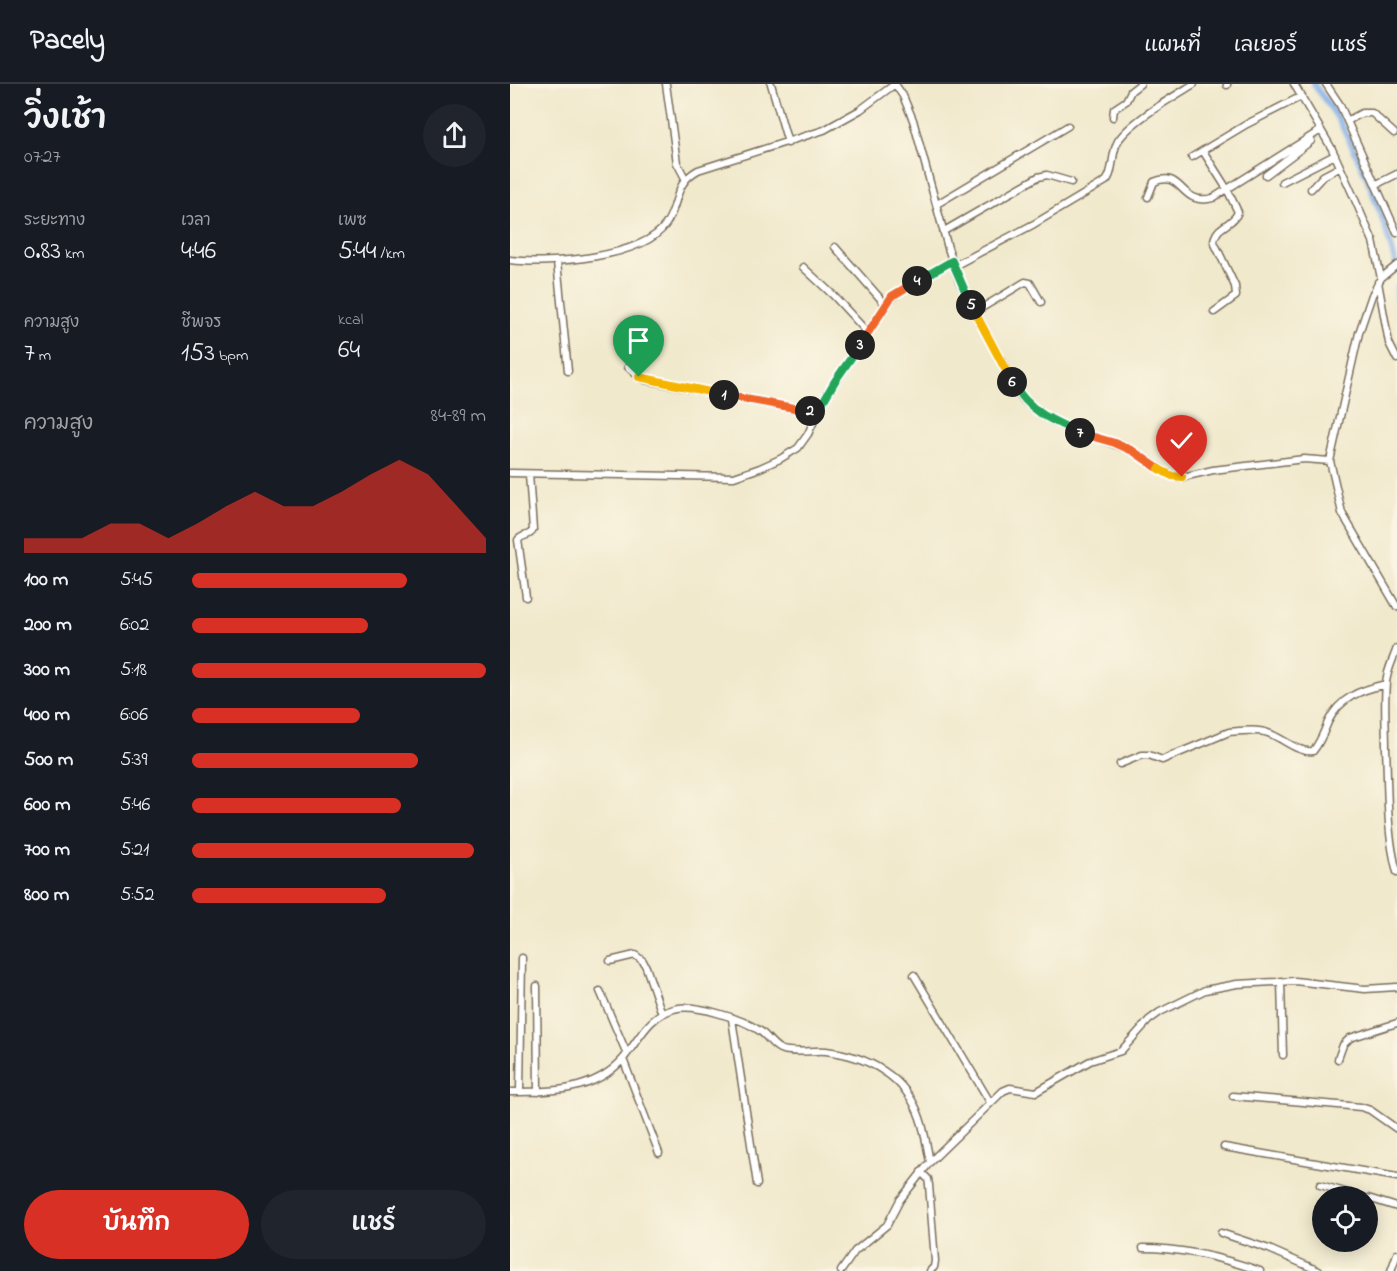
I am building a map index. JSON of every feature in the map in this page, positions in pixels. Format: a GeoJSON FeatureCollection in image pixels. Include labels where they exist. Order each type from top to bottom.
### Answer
{"type":"FeatureCollection","features":[{"type":"Feature","properties":{"kind":"street"},"geometry":{"type":"LineString","coordinates":[[666,84],[677,164],[685,178]]}},
{"type":"Feature","properties":{"kind":"street"},"geometry":{"type":"LineString","coordinates":[[771,84],[788,142]]}},
{"type":"Feature","properties":{"kind":"street"},"geometry":{"type":"LineString","coordinates":[[510,260],[557,262],[627,249],[649,239],[666,225],[685,178],[698,170],[788,142],[842,122],[895,84],[913,120],[953,264],[975,312],[1020,396],[1036,411],[1063,426],[1133,451],[1172,476],[1182,477],[1213,470],[1304,459],[1329,461]]}},
{"type":"Feature","properties":{"kind":"street"},"geometry":{"type":"LineString","coordinates":[[1113,117],[1114,109],[1126,101],[1131,91],[1140,84]]}},
{"type":"Feature","properties":{"kind":"street"},"geometry":{"type":"LineString","coordinates":[[510,473],[734,477],[780,459],[798,448],[808,434],[817,412],[835,381],[895,294],[1034,224],[1106,181],[1111,174],[1112,156],[1118,141],[1131,126],[1194,84]]}},
{"type":"Feature","properties":{"kind":"street"},"geometry":{"type":"LineString","coordinates":[[1294,84],[1319,132],[1335,155],[1373,241],[1381,278],[1389,343],[1397,359]]}},
{"type":"Feature","properties":{"kind":"street"},"geometry":{"type":"LineString","coordinates":[[1326,84],[1335,95],[1377,184],[1397,233]]}},
{"type":"Feature","properties":{"kind":"street"},"geometry":{"type":"LineString","coordinates":[[1191,157],[1247,124],[1302,96]]}},
{"type":"Feature","properties":{"kind":"street"},"geometry":{"type":"LineString","coordinates":[[1347,121],[1367,112],[1376,115],[1394,133]]}},
{"type":"Feature","properties":{"kind":"street"},"geometry":{"type":"LineString","coordinates":[[937,204],[1068,126]]}},
{"type":"Feature","properties":{"kind":"street"},"geometry":{"type":"LineString","coordinates":[[1266,175],[1313,140],[1319,132]]}},
{"type":"Feature","properties":{"kind":"street"},"geometry":{"type":"LineString","coordinates":[[1148,197],[1154,182],[1169,179],[1176,182],[1195,199],[1213,198],[1319,132]]}},
{"type":"Feature","properties":{"kind":"street"},"geometry":{"type":"LineString","coordinates":[[1203,151],[1227,189],[1238,212],[1235,218],[1220,228],[1214,237],[1214,242],[1235,286],[1236,296],[1214,312]]}},
{"type":"Feature","properties":{"kind":"street"},"geometry":{"type":"LineString","coordinates":[[1282,182],[1335,155]]}},
{"type":"Feature","properties":{"kind":"street"},"geometry":{"type":"LineString","coordinates":[[1311,189],[1320,178],[1340,167]]}},
{"type":"Feature","properties":{"kind":"street"},"geometry":{"type":"LineString","coordinates":[[1377,184],[1397,174]]}},
{"type":"Feature","properties":{"kind":"street"},"geometry":{"type":"LineString","coordinates":[[944,231],[1038,177],[1047,175],[1071,182]]}},
{"type":"Feature","properties":{"kind":"street"},"geometry":{"type":"LineString","coordinates":[[835,247],[886,305]]}},
{"type":"Feature","properties":{"kind":"street"},"geometry":{"type":"LineString","coordinates":[[557,262],[568,371]]}},
{"type":"Feature","properties":{"kind":"street"},"geometry":{"type":"LineString","coordinates":[[1397,265],[1381,278],[1359,333],[1329,461],[1342,513],[1397,607]]}},
{"type":"Feature","properties":{"kind":"street"},"geometry":{"type":"LineString","coordinates":[[802,267],[868,333]]}},
{"type":"Feature","properties":{"kind":"street"},"geometry":{"type":"LineString","coordinates":[[975,312],[1025,282],[1030,283],[1041,303]]}},
{"type":"Feature","properties":{"kind":"street"},"geometry":{"type":"LineString","coordinates":[[628,367],[646,380],[817,412]]}},
{"type":"Feature","properties":{"kind":"street"},"geometry":{"type":"LineString","coordinates":[[526,597],[518,540],[520,537],[530,535],[533,530],[529,474]]}},
{"type":"Feature","properties":{"kind":"street"},"geometry":{"type":"LineString","coordinates":[[1397,648],[1389,667],[1386,684],[1390,842],[1397,872]]}},
{"type":"Feature","properties":{"kind":"street"},"geometry":{"type":"LineString","coordinates":[[1120,764],[1142,755],[1162,760],[1229,732],[1241,731],[1269,733],[1305,751],[1313,751],[1342,702],[1357,692],[1386,684]]}},
{"type":"Feature","properties":{"kind":"street"},"geometry":{"type":"LineString","coordinates":[[610,961],[635,955],[644,961],[662,1014]]}},
{"type":"Feature","properties":{"kind":"street"},"geometry":{"type":"LineString","coordinates":[[520,1092],[522,958]]}},
{"type":"Feature","properties":{"kind":"street"},"geometry":{"type":"LineString","coordinates":[[914,975],[990,1102]]}},
{"type":"Feature","properties":{"kind":"street"},"geometry":{"type":"LineString","coordinates":[[1281,981],[1282,1055]]}},
{"type":"Feature","properties":{"kind":"street"},"geometry":{"type":"LineString","coordinates":[[841,1271],[855,1251],[887,1225],[900,1200],[921,1172],[998,1094],[1010,1088],[1029,1092],[1041,1090],[1090,1061],[1121,1051],[1154,1016],[1182,999],[1205,990],[1237,984],[1281,981],[1318,982],[1365,989],[1397,987]]}},
{"type":"Feature","properties":{"kind":"street"},"geometry":{"type":"LineString","coordinates":[[537,986],[538,1092]]}},
{"type":"Feature","properties":{"kind":"street"},"geometry":{"type":"LineString","coordinates":[[600,991],[659,1153]]}},
{"type":"Feature","properties":{"kind":"street"},"geometry":{"type":"LineString","coordinates":[[510,1092],[554,1092],[579,1087],[608,1071],[625,1057],[647,1026],[662,1014],[690,1006],[758,1029],[780,1048],[837,1053],[865,1060],[889,1074],[915,1106],[923,1126],[930,1162]]}},
{"type":"Feature","properties":{"kind":"street"},"geometry":{"type":"LineString","coordinates":[[732,1019],[757,1184]]}},
{"type":"Feature","properties":{"kind":"street"},"geometry":{"type":"LineString","coordinates":[[1338,1059],[1343,1045],[1350,1038],[1397,1023]]}},
{"type":"Feature","properties":{"kind":"street"},"geometry":{"type":"LineString","coordinates":[[1233,1096],[1361,1107],[1370,1110],[1397,1129]]}},
{"type":"Feature","properties":{"kind":"street"},"geometry":{"type":"LineString","coordinates":[[1224,1147],[1397,1177]]}},
{"type":"Feature","properties":{"kind":"street"},"geometry":{"type":"LineString","coordinates":[[921,1172],[928,1179],[929,1185],[935,1261],[930,1271]]}},
{"type":"Feature","properties":{"kind":"street"},"geometry":{"type":"LineString","coordinates":[[1378,1201],[1397,1207]]}},
{"type":"Feature","properties":{"kind":"street"},"geometry":{"type":"LineString","coordinates":[[1221,1233],[1269,1249],[1319,1271]]}},
{"type":"Feature","properties":{"kind":"street"},"geometry":{"type":"LineString","coordinates":[[1143,1248],[1195,1254],[1237,1263],[1260,1271]]}},
{"type":"Feature","properties":{"kind":"street"},"geometry":{"type":"LineString","coordinates":[[1391,1271],[1397,1254]]}},
{"type":"Feature","properties":{"kind":"waterway"},"geometry":{"type":"LineString","coordinates":[[1314,84],[1338,119],[1365,173],[1397,269]]}},
{"type":"Feature","properties":{"kind":"waterway"},"geometry":{"type":"LineString","coordinates":[[1397,288],[1397,299]]}},
{"type":"Feature","properties":{"kind":"route"},"geometry":{"type":"LineString","coordinates":[[639,377],[817,412],[892,296],[952,261],[968,300],[1020,396],[1027,403],[1036,411],[1063,426],[1115,443],[1133,451],[1172,476],[1182,477]]}}]}
